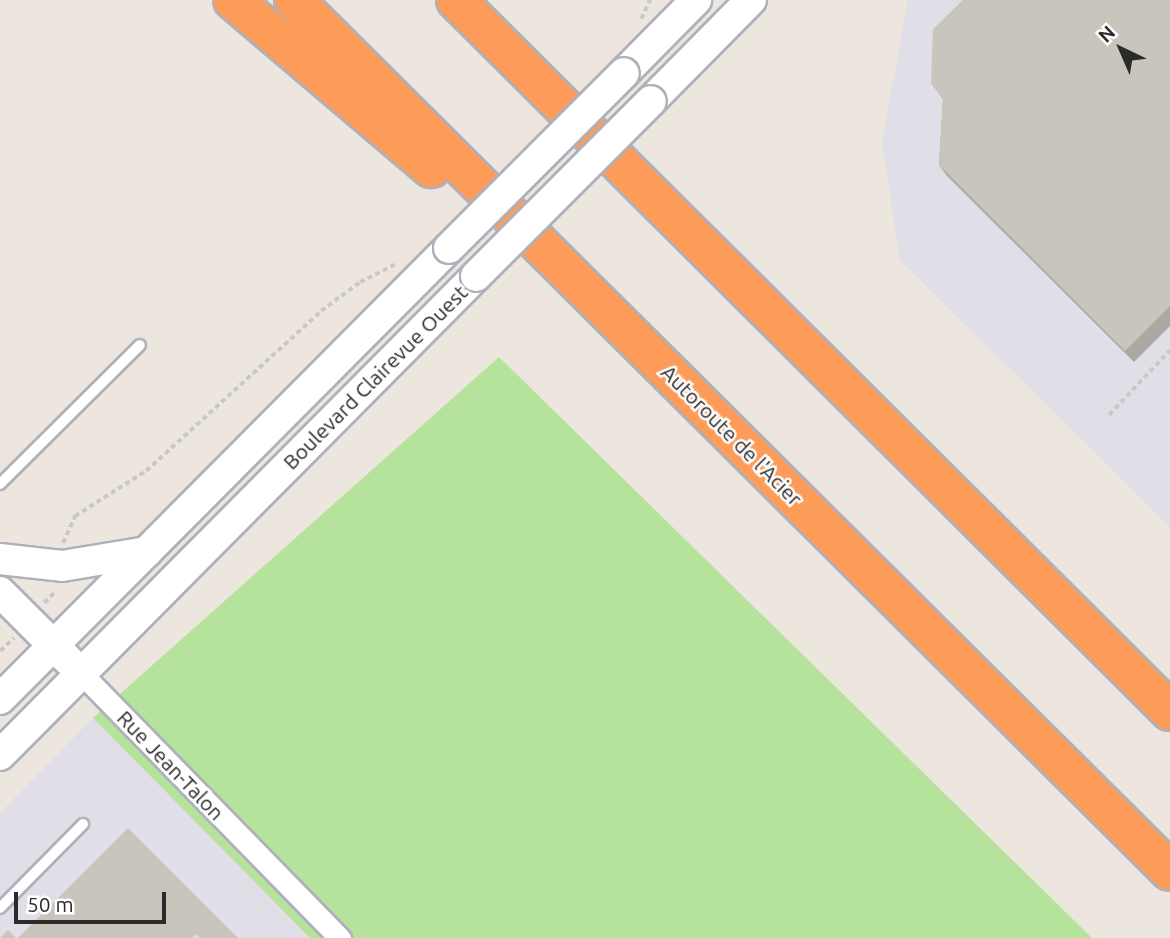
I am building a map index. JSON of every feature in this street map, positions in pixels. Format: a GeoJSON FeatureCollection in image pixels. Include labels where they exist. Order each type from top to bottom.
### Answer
{"type":"FeatureCollection","features":[{"type":"Feature","properties":{"kind":"highway"},"geometry":{"type":"LineString","coordinates":[[233,0],[649,353]]}},
{"type":"Feature","properties":{"kind":"highway","name":"Autoroute de l'Acier"},"geometry":{"type":"LineString","coordinates":[[294,0],[1170,871]]}},
{"type":"Feature","properties":{"kind":"highway"},"geometry":{"type":"LineString","coordinates":[[456,0],[1170,711]]}},
{"type":"Feature","properties":{"kind":"highway"},"geometry":{"type":"LineString","coordinates":[[490,0],[587,129]]}},
{"type":"Feature","properties":{"kind":"street","name":"Boulevard Clairevue Ouest"},"geometry":{"type":"LineString","coordinates":[[0,699],[696,0]]}},
{"type":"Feature","properties":{"kind":"street","name":"Boulevard Clairevue Ouest"},"geometry":{"type":"LineString","coordinates":[[0,755],[751,0]]}},
{"type":"Feature","properties":{"kind":"street"},"geometry":{"type":"LineString","coordinates":[[0,559],[62,566],[147,552]]}},
{"type":"Feature","properties":{"kind":"street","name":"Rue Jean-Talon"},"geometry":{"type":"LineString","coordinates":[[0,592],[81,673],[329,934]]}},
{"type":"Feature","properties":{"kind":"lane"},"geometry":{"type":"LineString","coordinates":[[0,484],[140,345]]}},
{"type":"Feature","properties":{"kind":"lane"},"geometry":{"type":"LineString","coordinates":[[0,908],[83,824]]}},
{"type":"Feature","properties":{"kind":"path"},"geometry":{"type":"LineString","coordinates":[[63,555],[64,534],[75,516],[146,471],[329,305],[360,282],[403,261]]}},
{"type":"Feature","properties":{"kind":"path"},"geometry":{"type":"LineString","coordinates":[[1109,415],[1170,350]]}},
{"type":"Feature","properties":{"kind":"path"},"geometry":{"type":"LineString","coordinates":[[0,651],[11,641]]}},
{"type":"Feature","properties":{"kind":"shaded area"},"geometry":{"type":"Polygon","coordinates":[[[908,0],[1170,0],[1170,527],[900,260],[882,142],[908,0]]]}},
{"type":"Feature","properties":{"kind":"shaded area"},"geometry":{"type":"Polygon","coordinates":[[[93,718],[310,938],[0,938],[0,813],[93,718]]]}},
{"type":"Feature","properties":{"kind":"green space"},"geometry":{"type":"Polygon","coordinates":[[[499,357],[1092,938],[310,938],[93,718],[499,357]]]}},
{"type":"Feature","properties":{"kind":"building"},"geometry":{"type":"Polygon","coordinates":[[[963,0],[1170,0],[1170,306],[1125,351],[939,165],[943,98],[931,83],[933,29],[963,0]]]}},
{"type":"Feature","properties":{"kind":"building"},"geometry":{"type":"Polygon","coordinates":[[[128,828],[238,938],[200,938],[196,934],[192,938],[18,938],[128,828]]]}},
{"type":"Feature","properties":{"kind":"building"},"geometry":{"type":"Polygon","coordinates":[[[8,930],[16,938],[0,938],[8,930]]]}}]}
